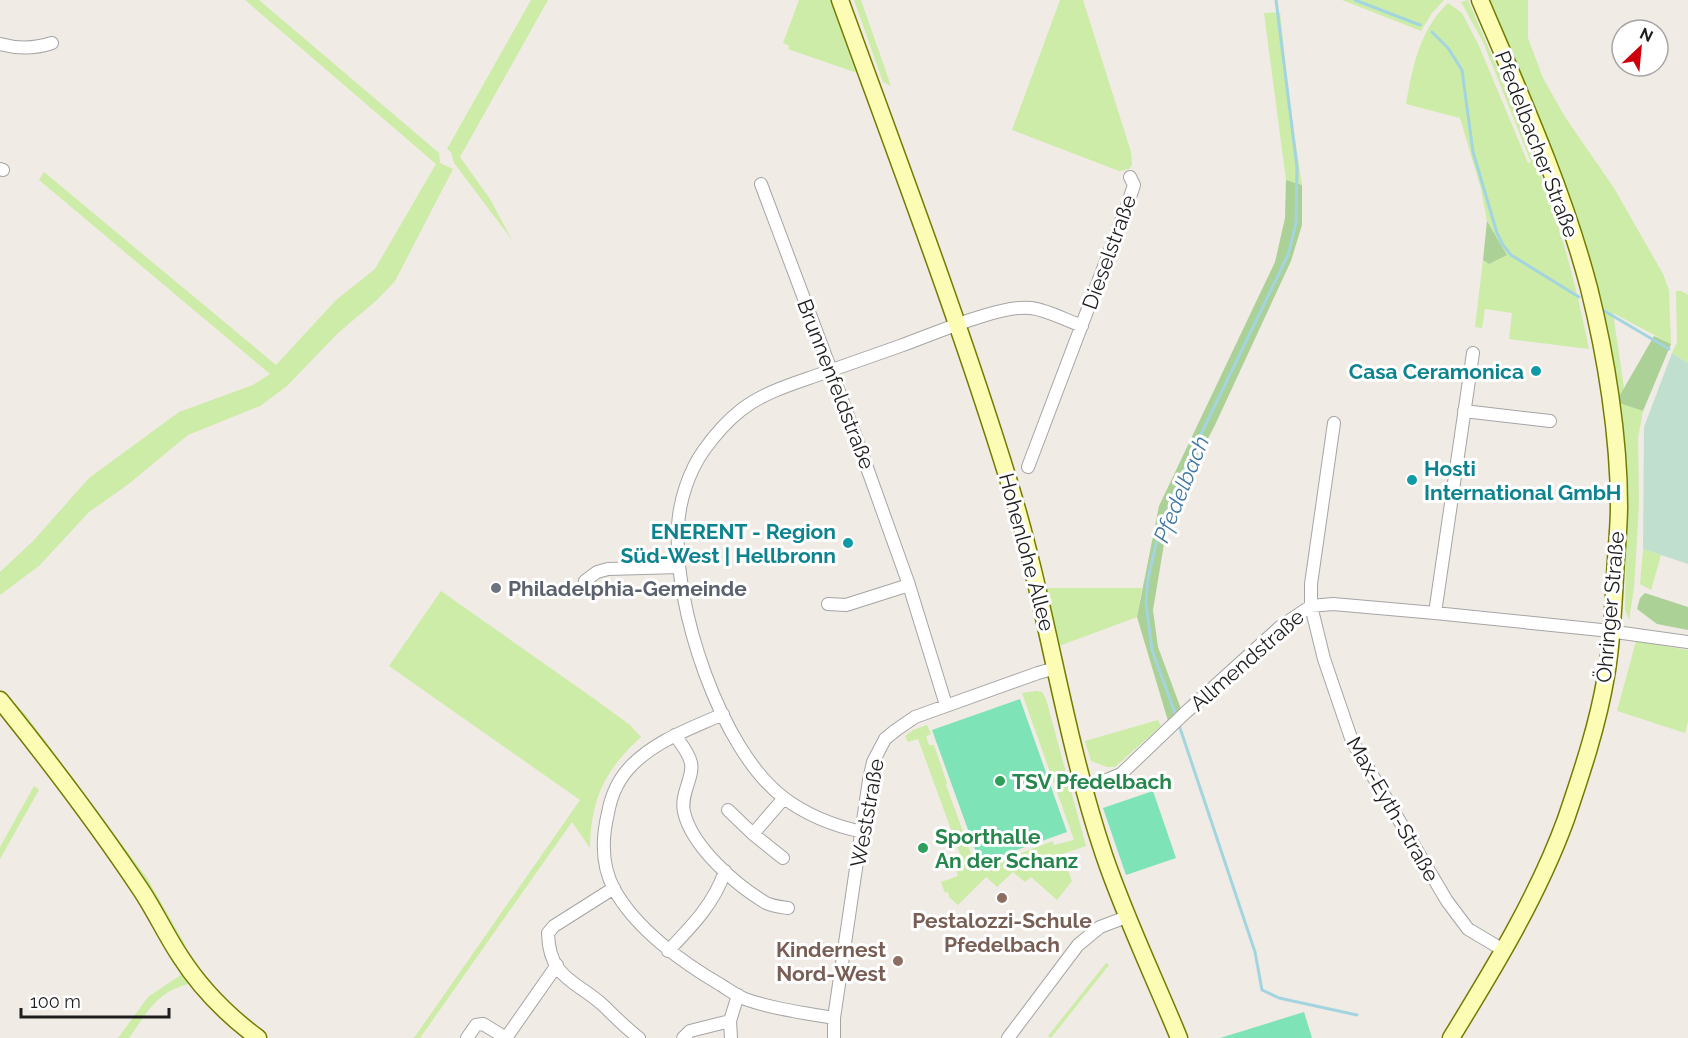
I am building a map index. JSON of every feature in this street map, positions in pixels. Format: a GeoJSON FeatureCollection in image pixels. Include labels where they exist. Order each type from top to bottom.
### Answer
{"type":"FeatureCollection","features":[{"type":"Feature","properties":{"kind":"street","name":"Hohenlohe Allee"},"geometry":{"type":"LineString","coordinates":[[840,0],[957,325],[1010,483],[1039,588],[1085,789],[1104,855],[1179,1038]]}},
{"type":"Feature","properties":{"kind":"street","name":"Pfedelbacher Straße"},"geometry":{"type":"LineString","coordinates":[[1480,0],[1558,188],[1589,289]]}},
{"type":"Feature","properties":{"kind":"street"},"geometry":{"type":"LineString","coordinates":[[0,44],[14,48],[36,48],[52,43]]}},
{"type":"Feature","properties":{"kind":"street","name":"Dieselstraße"},"geometry":{"type":"LineString","coordinates":[[1028,467],[1128,203],[1134,185],[1130,177]]}},
{"type":"Feature","properties":{"kind":"street","name":"Brunnenfeldstraße"},"geometry":{"type":"LineString","coordinates":[[760,184],[909,585],[946,705]]}},
{"type":"Feature","properties":{"kind":"street","name":"Öhringer Straße"},"geometry":{"type":"LineString","coordinates":[[1451,1038],[1504,951],[1552,852],[1594,729],[1606,678],[1612,632],[1619,504],[1607,374],[1589,289]]}},
{"type":"Feature","properties":{"kind":"street","name":"Dieselstraße"},"geometry":{"type":"LineString","coordinates":[[863,832],[839,827],[818,819],[784,798],[763,778],[723,714],[709,682],[685,612],[679,567],[678,525],[683,497],[703,451],[725,425],[742,409],[775,390],[957,325],[1011,309],[1029,308],[1044,311],[1082,326]]}},
{"type":"Feature","properties":{"kind":"street"},"geometry":{"type":"LineString","coordinates":[[1435,613],[1473,353]]}},
{"type":"Feature","properties":{"kind":"street"},"geometry":{"type":"LineString","coordinates":[[1464,411],[1550,421]]}},
{"type":"Feature","properties":{"kind":"street","name":"Max-Eyth-Straße"},"geometry":{"type":"LineString","coordinates":[[1334,423],[1311,584],[1311,606],[1324,659],[1352,741],[1447,901],[1468,929],[1504,951]]}},
{"type":"Feature","properties":{"kind":"street"},"geometry":{"type":"LineString","coordinates":[[585,581],[597,572],[608,569],[679,567]]}},
{"type":"Feature","properties":{"kind":"street"},"geometry":{"type":"LineString","coordinates":[[828,604],[846,605],[909,585]]}},
{"type":"Feature","properties":{"kind":"street","name":"Allmendstraße"},"geometry":{"type":"LineString","coordinates":[[1085,789],[1121,774],[1280,627],[1311,606],[1333,604],[1435,613],[1688,642]]}},
{"type":"Feature","properties":{"kind":"street","name":"Weststraße"},"geometry":{"type":"LineString","coordinates":[[834,1038],[834,1018],[869,780],[879,749],[896,730],[915,717],[1056,668]]}},
{"type":"Feature","properties":{"kind":"street"},"geometry":{"type":"LineString","coordinates":[[0,700],[53,766],[142,891],[179,954],[200,984],[223,1009],[258,1038]]}},
{"type":"Feature","properties":{"kind":"street"},"geometry":{"type":"LineString","coordinates":[[723,714],[657,744],[630,766],[618,783],[610,802],[603,833],[604,854],[614,888],[631,912],[668,951],[694,970],[744,998],[797,1012],[834,1018]]}},
{"type":"Feature","properties":{"kind":"street"},"geometry":{"type":"LineString","coordinates":[[675,735],[692,765],[683,799],[684,813],[703,849],[724,871],[767,904],[788,908]]}},
{"type":"Feature","properties":{"kind":"street"},"geometry":{"type":"LineString","coordinates":[[753,834],[784,798]]}},
{"type":"Feature","properties":{"kind":"street"},"geometry":{"type":"LineString","coordinates":[[728,810],[783,858]]}},
{"type":"Feature","properties":{"kind":"street"},"geometry":{"type":"LineString","coordinates":[[668,951],[703,913],[721,884],[724,871]]}},
{"type":"Feature","properties":{"kind":"street"},"geometry":{"type":"LineString","coordinates":[[614,888],[554,926],[548,933],[548,945],[564,978],[605,1006],[617,1020],[639,1038]]}},
{"type":"Feature","properties":{"kind":"street"},"geometry":{"type":"LineString","coordinates":[[1008,1038],[1078,945],[1100,927],[1129,916]]}},
{"type":"Feature","properties":{"kind":"street"},"geometry":{"type":"LineString","coordinates":[[467,1038],[476,1025],[483,1024],[506,1038],[557,965]]}},
{"type":"Feature","properties":{"kind":"street"},"geometry":{"type":"LineString","coordinates":[[731,1038],[730,1021],[738,995]]}},
{"type":"Feature","properties":{"kind":"street"},"geometry":{"type":"LineString","coordinates":[[683,1038],[690,1031],[730,1021]]}},
{"type":"Feature","properties":{"kind":"green space"},"geometry":{"type":"Polygon","coordinates":[[[245,0],[259,0],[439,153],[440,163],[453,169],[395,281],[377,300],[338,333],[287,386],[260,406],[188,435],[126,486],[89,512],[39,566],[0,595],[0,572],[34,540],[89,478],[179,412],[253,385],[270,374],[39,180],[44,172],[276,365],[336,300],[375,269],[436,164],[245,0]]]}},
{"type":"Feature","properties":{"kind":"green space"},"geometry":{"type":"Polygon","coordinates":[[[531,0],[548,0],[460,157],[490,199],[512,240],[454,163],[451,152],[447,149],[531,0]]]}},
{"type":"Feature","properties":{"kind":"green space"},"geometry":{"type":"Polygon","coordinates":[[[799,0],[835,0],[860,74],[788,49],[789,46],[783,43],[799,0]]]}},
{"type":"Feature","properties":{"kind":"green space"},"geometry":{"type":"Polygon","coordinates":[[[854,0],[861,0],[891,86],[883,82],[854,0]]]}},
{"type":"Feature","properties":{"kind":"green space"},"geometry":{"type":"Polygon","coordinates":[[[1060,0],[1083,0],[1131,152],[1132,165],[1129,169],[1119,171],[1012,130],[1060,0]]]}},
{"type":"Feature","properties":{"kind":"green space"},"geometry":{"type":"Polygon","coordinates":[[[1342,0],[1444,0],[1432,13],[1421,31],[1342,0]]]}},
{"type":"Feature","properties":{"kind":"green space"},"geometry":{"type":"Polygon","coordinates":[[[1468,0],[1518,118],[1553,210],[1589,349],[1509,339],[1512,313],[1485,309],[1482,328],[1475,327],[1483,260],[1489,264],[1507,255],[1487,221],[1481,189],[1460,118],[1406,104],[1415,63],[1424,37],[1430,25],[1448,3],[1462,13],[1479,46],[1528,163],[1531,162],[1483,42],[1461,2],[1468,0]]]}},
{"type":"Feature","properties":{"kind":"green space"},"geometry":{"type":"Polygon","coordinates":[[[1485,0],[1528,0],[1528,38],[1543,78],[1565,117],[1614,188],[1663,274],[1669,290],[1671,344],[1613,313],[1624,388],[1616,402],[1595,295],[1485,0]]]}},
{"type":"Feature","properties":{"kind":"green space"},"geometry":{"type":"Polygon","coordinates":[[[1280,12],[1289,99],[1302,185],[1286,180],[1264,13],[1280,12]]]}},
{"type":"Feature","properties":{"kind":"green space"},"geometry":{"type":"Polygon","coordinates":[[[1286,180],[1302,185],[1302,225],[1291,261],[1215,425],[1169,514],[1153,610],[1158,647],[1181,709],[1168,721],[1137,617],[1159,506],[1275,262],[1285,218],[1286,180]]]}},
{"type":"Feature","properties":{"kind":"green space"},"geometry":{"type":"Polygon","coordinates":[[[1487,221],[1507,255],[1489,264],[1483,260],[1487,221]]]}},
{"type":"Feature","properties":{"kind":"green space"},"geometry":{"type":"Polygon","coordinates":[[[1676,291],[1688,295],[1688,363],[1672,353],[1677,342],[1676,291]]]}},
{"type":"Feature","properties":{"kind":"green space"},"geometry":{"type":"Polygon","coordinates":[[[1654,336],[1671,344],[1643,411],[1616,402],[1654,336]]]}},
{"type":"Feature","properties":{"kind":"green space"},"geometry":{"type":"Polygon","coordinates":[[[1672,353],[1688,363],[1688,564],[1643,549],[1644,427],[1672,353]]]}},
{"type":"Feature","properties":{"kind":"green space"},"geometry":{"type":"Polygon","coordinates":[[[1616,402],[1643,411],[1638,438],[1639,504],[1634,588],[1629,620],[1625,610],[1626,552],[1616,402]]]}},
{"type":"Feature","properties":{"kind":"green space"},"geometry":{"type":"Polygon","coordinates":[[[1643,549],[1661,555],[1651,590],[1640,584],[1643,549]]]}},
{"type":"Feature","properties":{"kind":"green space"},"geometry":{"type":"Polygon","coordinates":[[[1043,588],[1142,588],[1137,617],[1059,646],[1043,588]]]}},
{"type":"Feature","properties":{"kind":"green space"},"geometry":{"type":"Polygon","coordinates":[[[441,591],[630,725],[641,737],[618,761],[602,786],[593,814],[590,848],[572,822],[420,1038],[414,1038],[580,800],[389,666],[441,591]]]}},
{"type":"Feature","properties":{"kind":"green space"},"geometry":{"type":"Polygon","coordinates":[[[1645,593],[1688,607],[1688,630],[1657,624],[1637,609],[1640,598],[1645,593]]]}},
{"type":"Feature","properties":{"kind":"green space"},"geometry":{"type":"Polygon","coordinates":[[[1636,641],[1688,650],[1688,721],[1685,733],[1617,711],[1636,641]]]}},
{"type":"Feature","properties":{"kind":"green space"},"geometry":{"type":"Polygon","coordinates":[[[0,688],[25,714],[147,878],[186,946],[178,944],[0,688]]]}},
{"type":"Feature","properties":{"kind":"green space"},"geometry":{"type":"Polygon","coordinates":[[[1042,692],[1046,699],[1086,846],[1062,854],[1072,881],[1057,900],[1031,877],[1025,882],[1013,872],[997,887],[986,877],[958,905],[949,897],[948,892],[945,893],[941,882],[958,876],[956,869],[964,865],[918,739],[908,742],[905,736],[927,725],[931,734],[926,736],[929,745],[934,745],[977,870],[1053,841],[1054,845],[1074,840],[1022,693],[1042,692]]]}},
{"type":"Feature","properties":{"kind":"green space","name":"TSV Pfedelbach"},"geometry":{"type":"Polygon","coordinates":[[[1020,699],[1067,832],[980,863],[932,730],[1020,699]]]}},
{"type":"Feature","properties":{"kind":"green space"},"geometry":{"type":"Polygon","coordinates":[[[1158,720],[1161,726],[1115,767],[1107,767],[1091,761],[1085,741],[1158,720]]]}},
{"type":"Feature","properties":{"kind":"green space"},"geometry":{"type":"Polygon","coordinates":[[[34,786],[39,790],[0,859],[0,847],[34,786]]]}},
{"type":"Feature","properties":{"kind":"green space"},"geometry":{"type":"Polygon","coordinates":[[[1153,791],[1176,858],[1126,875],[1103,808],[1153,791]]]}},
{"type":"Feature","properties":{"kind":"green space"},"geometry":{"type":"Polygon","coordinates":[[[1106,963],[1109,965],[1051,1038],[1048,1036],[1106,963]]]}},
{"type":"Feature","properties":{"kind":"green space"},"geometry":{"type":"Polygon","coordinates":[[[182,974],[189,984],[169,992],[154,1004],[129,1038],[118,1038],[148,997],[182,974]]]}},
{"type":"Feature","properties":{"kind":"green space"},"geometry":{"type":"Polygon","coordinates":[[[1304,1012],[1312,1038],[1220,1038],[1304,1012]]]}},
{"type":"Feature","properties":{"kind":"waterway","name":"Pfedelbach"},"geometry":{"type":"LineString","coordinates":[[1176,716],[1152,650],[1146,603],[1148,579],[1159,531],[1186,465],[1288,255],[1296,223],[1297,167],[1276,0]]}},
{"type":"Feature","properties":{"kind":"waterway"},"geometry":{"type":"LineString","coordinates":[[1355,0],[1420,25]]}},
{"type":"Feature","properties":{"kind":"waterway"},"geometry":{"type":"LineString","coordinates":[[1432,32],[1448,48],[1462,70],[1473,152],[1497,233],[1503,245],[1511,255],[1579,297]]}},
{"type":"Feature","properties":{"kind":"waterway"},"geometry":{"type":"LineString","coordinates":[[1601,309],[1669,349]]}},
{"type":"Feature","properties":{"kind":"waterway","name":"Pfedelbach"},"geometry":{"type":"LineString","coordinates":[[1179,725],[1255,952],[1262,990],[1279,998],[1357,1015]]}},
{"type":"Feature","properties":{"kind":"place","name":"Casa Ceramonica"},"geometry":{"type":"Point","coordinates":[1536,371]}},
{"type":"Feature","properties":{"kind":"place","name":"Hosti International GmbH"},"geometry":{"type":"Point","coordinates":[1412,480]}},
{"type":"Feature","properties":{"kind":"place","name":"ENERENT - Region Süd-West | Hellbronn"},"geometry":{"type":"Point","coordinates":[848,543]}},
{"type":"Feature","properties":{"kind":"place","name":"Philadelphia-Gemeinde"},"geometry":{"type":"Point","coordinates":[496,588]}},
{"type":"Feature","properties":{"kind":"place","name":"TSV Pfedelbach"},"geometry":{"type":"Point","coordinates":[1000,781]}},
{"type":"Feature","properties":{"kind":"place","name":"Sporthalle An der Schanz"},"geometry":{"type":"Point","coordinates":[923,848]}},
{"type":"Feature","properties":{"kind":"place","name":"Pestalozzi-Schule Pfedelbach"},"geometry":{"type":"Point","coordinates":[1002,898]}},
{"type":"Feature","properties":{"kind":"place","name":"Kindernest Nord-West"},"geometry":{"type":"Point","coordinates":[898,961]}}]}
